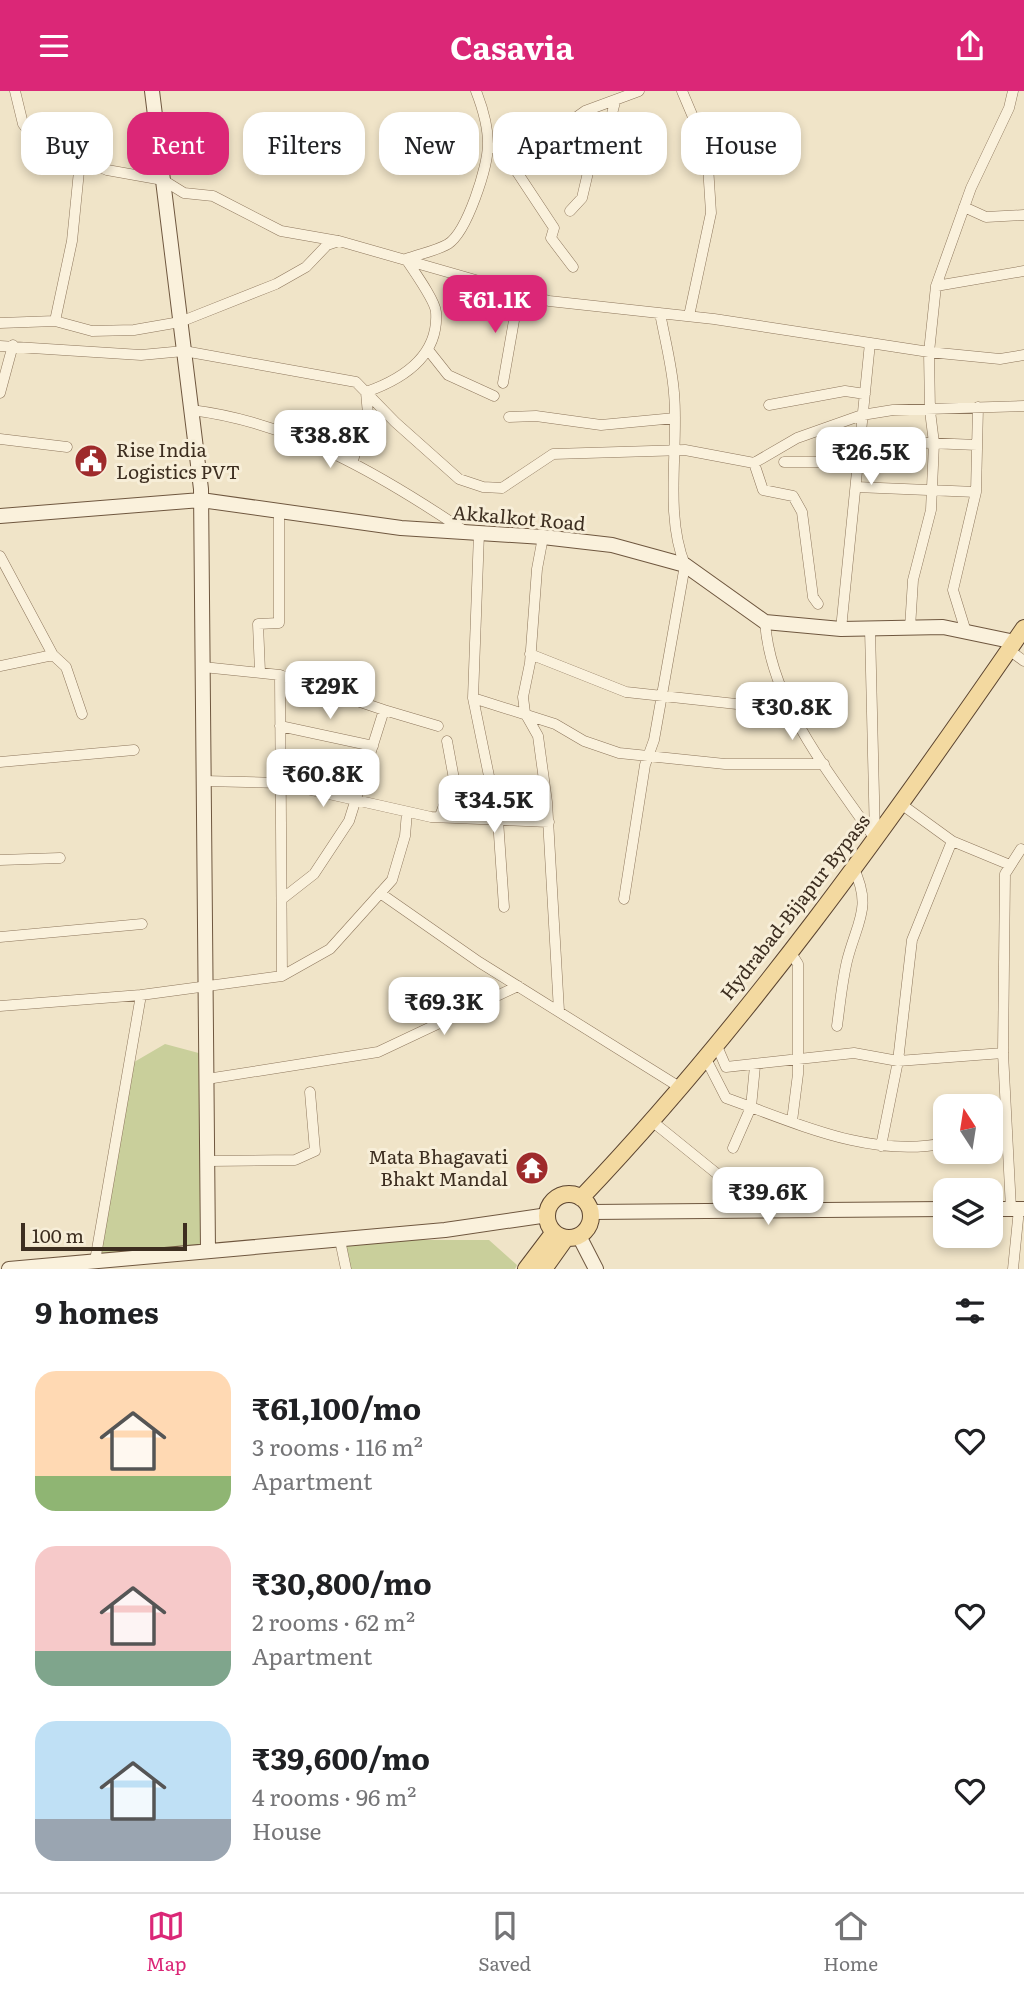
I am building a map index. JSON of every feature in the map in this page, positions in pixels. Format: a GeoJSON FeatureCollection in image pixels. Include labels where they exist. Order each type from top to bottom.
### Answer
{"type":"FeatureCollection","features":[{"type":"Feature","properties":{"kind":"main road","name":"Hydrabad-Bijapur Bypass"},"geometry":{"type":"LineString","coordinates":[[581,1198],[653,1122],[716,1044],[901,804],[1016,640]]}},
{"type":"Feature","properties":{"kind":"main road"},"geometry":{"type":"LineString","coordinates":[[526,1269],[566,1235],[589,1226],[591,1212],[581,1198],[559,1197],[550,1207],[548,1215],[566,1235]]}},
{"type":"Feature","properties":{"kind":"main road"},"geometry":{"type":"LineString","coordinates":[[544,1269],[566,1235]]}},
{"type":"Feature","properties":{"kind":"street"},"geometry":{"type":"LineString","coordinates":[[15,91],[21,116]]}},
{"type":"Feature","properties":{"kind":"street"},"geometry":{"type":"LineString","coordinates":[[152,91],[201,500],[208,1251]]}},
{"type":"Feature","properties":{"kind":"street"},"geometry":{"type":"LineString","coordinates":[[406,259],[449,244],[461,229],[480,182],[488,146],[485,114],[476,91]]}},
{"type":"Feature","properties":{"kind":"street"},"geometry":{"type":"LineString","coordinates":[[584,112],[639,91]]}},
{"type":"Feature","properties":{"kind":"street"},"geometry":{"type":"LineString","coordinates":[[682,91],[708,150],[711,213],[689,316]]}},
{"type":"Feature","properties":{"kind":"street"},"geometry":{"type":"LineString","coordinates":[[911,628],[913,580],[927,529],[932,490],[934,443],[930,411],[929,352],[936,286],[964,207],[1009,108],[1013,91]]}},
{"type":"Feature","properties":{"kind":"street"},"geometry":{"type":"LineString","coordinates":[[570,211],[582,198],[593,151],[606,137],[615,102]]}},
{"type":"Feature","properties":{"kind":"street"},"geometry":{"type":"LineString","coordinates":[[488,146],[493,147]]}},
{"type":"Feature","properties":{"kind":"street"},"geometry":{"type":"LineString","coordinates":[[113,171],[163,180],[184,193],[213,196],[281,231],[339,241],[549,301],[689,316],[929,352],[1000,359],[1024,355]]}},
{"type":"Feature","properties":{"kind":"street"},"geometry":{"type":"LineString","coordinates":[[55,321],[72,241],[79,175]]}},
{"type":"Feature","properties":{"kind":"street"},"geometry":{"type":"LineString","coordinates":[[519,175],[554,228],[551,238],[573,267]]}},
{"type":"Feature","properties":{"kind":"street"},"geometry":{"type":"LineString","coordinates":[[964,207],[986,217],[1024,215]]}},
{"type":"Feature","properties":{"kind":"street"},"geometry":{"type":"LineString","coordinates":[[0,323],[55,321],[93,331],[134,330],[180,322],[276,284],[306,267],[327,245],[339,241]]}},
{"type":"Feature","properties":{"kind":"street"},"geometry":{"type":"LineString","coordinates":[[366,392],[396,381],[429,351],[436,310],[406,259]]}},
{"type":"Feature","properties":{"kind":"street"},"geometry":{"type":"LineString","coordinates":[[936,286],[1024,271]]}},
{"type":"Feature","properties":{"kind":"street"},"geometry":{"type":"LineString","coordinates":[[503,383],[519,292]]}},
{"type":"Feature","properties":{"kind":"street"},"geometry":{"type":"LineString","coordinates":[[624,899],[647,755],[654,740],[685,565],[679,543],[673,450],[675,394],[660,313]]}},
{"type":"Feature","properties":{"kind":"street"},"geometry":{"type":"LineString","coordinates":[[841,629],[870,343]]}},
{"type":"Feature","properties":{"kind":"street"},"geometry":{"type":"LineString","coordinates":[[0,393],[13,345]]}},
{"type":"Feature","properties":{"kind":"street"},"geometry":{"type":"LineString","coordinates":[[0,346],[141,355],[184,351],[356,382],[459,479],[483,487],[502,488],[553,454],[673,450],[754,463],[797,438],[862,415],[893,410],[930,411],[1024,406]]}},
{"type":"Feature","properties":{"kind":"street"},"geometry":{"type":"LineString","coordinates":[[429,351],[448,375],[494,395]]}},
{"type":"Feature","properties":{"kind":"street"},"geometry":{"type":"LineString","coordinates":[[769,405],[845,391],[865,394]]}},
{"type":"Feature","properties":{"kind":"street"},"geometry":{"type":"LineString","coordinates":[[352,463],[368,414],[366,392]]}},
{"type":"Feature","properties":{"kind":"street"},"geometry":{"type":"LineString","coordinates":[[966,632],[953,590],[976,492],[978,407]]}},
{"type":"Feature","properties":{"kind":"street"},"geometry":{"type":"LineString","coordinates":[[191,410],[228,414],[352,463],[391,481],[473,533],[473,698],[498,820],[504,907]]}},
{"type":"Feature","properties":{"kind":"street"},"geometry":{"type":"LineString","coordinates":[[509,417],[536,416],[601,425],[674,418]]}},
{"type":"Feature","properties":{"kind":"street"},"geometry":{"type":"LineString","coordinates":[[0,439],[67,447]]}},
{"type":"Feature","properties":{"kind":"street"},"geometry":{"type":"LineString","coordinates":[[860,440],[977,445]]}},
{"type":"Feature","properties":{"kind":"street"},"geometry":{"type":"LineString","coordinates":[[784,462],[858,462]]}},
{"type":"Feature","properties":{"kind":"street"},"geometry":{"type":"LineString","coordinates":[[754,463],[763,490],[793,496],[802,512],[813,597],[818,604]]}},
{"type":"Feature","properties":{"kind":"street"},"geometry":{"type":"LineString","coordinates":[[856,487],[976,492]]}},
{"type":"Feature","properties":{"kind":"street","name":"Akkalkot Road"},"geometry":{"type":"LineString","coordinates":[[0,516],[201,500],[401,528],[543,537],[612,545],[685,565],[765,622]]}},
{"type":"Feature","properties":{"kind":"street"},"geometry":{"type":"LineString","coordinates":[[260,672],[258,624],[279,623],[279,512]]}},
{"type":"Feature","properties":{"kind":"street"},"geometry":{"type":"LineString","coordinates":[[543,537],[523,697],[525,713],[538,736],[549,822],[559,1011]]}},
{"type":"Feature","properties":{"kind":"street"},"geometry":{"type":"LineString","coordinates":[[0,556],[53,655],[66,667],[82,714]]}},
{"type":"Feature","properties":{"kind":"street"},"geometry":{"type":"LineString","coordinates":[[875,839],[824,764],[792,710],[767,652],[765,622],[841,629],[943,627],[1016,640],[1024,661]]}},
{"type":"Feature","properties":{"kind":"street"},"geometry":{"type":"LineString","coordinates":[[870,629],[875,839]]}},
{"type":"Feature","properties":{"kind":"street"},"geometry":{"type":"LineString","coordinates":[[530,654],[625,692],[792,710]]}},
{"type":"Feature","properties":{"kind":"street"},"geometry":{"type":"LineString","coordinates":[[0,666],[53,655]]}},
{"type":"Feature","properties":{"kind":"street"},"geometry":{"type":"LineString","coordinates":[[202,667],[280,675],[438,726]]}},
{"type":"Feature","properties":{"kind":"street"},"geometry":{"type":"LineString","coordinates":[[280,675],[282,976]]}},
{"type":"Feature","properties":{"kind":"street"},"geometry":{"type":"LineString","coordinates":[[473,698],[555,724],[596,745],[619,753],[725,764],[824,764]]}},
{"type":"Feature","properties":{"kind":"street"},"geometry":{"type":"LineString","coordinates":[[282,899],[314,874],[349,821],[384,710]]}},
{"type":"Feature","properties":{"kind":"street"},"geometry":{"type":"LineString","coordinates":[[280,726],[373,746]]}},
{"type":"Feature","properties":{"kind":"street"},"geometry":{"type":"LineString","coordinates":[[440,816],[454,779],[447,741]]}},
{"type":"Feature","properties":{"kind":"street"},"geometry":{"type":"LineString","coordinates":[[0,762],[134,750]]}},
{"type":"Feature","properties":{"kind":"street"},"geometry":{"type":"LineString","coordinates":[[204,781],[281,783],[407,813],[549,822]]}},
{"type":"Feature","properties":{"kind":"street"},"geometry":{"type":"LineString","coordinates":[[901,804],[952,841],[1010,865]]}},
{"type":"Feature","properties":{"kind":"street"},"geometry":{"type":"LineString","coordinates":[[0,1006],[141,995],[282,976],[330,949],[392,880],[405,836],[407,813]]}},
{"type":"Feature","properties":{"kind":"street"},"geometry":{"type":"LineString","coordinates":[[881,1146],[898,1061],[912,940],[952,841]]}},
{"type":"Feature","properties":{"kind":"street"},"geometry":{"type":"LineString","coordinates":[[1013,1269],[1018,1209],[1007,1134],[1003,1053],[1005,874],[1020,849]]}},
{"type":"Feature","properties":{"kind":"street"},"geometry":{"type":"LineString","coordinates":[[0,860],[60,857]]}},
{"type":"Feature","properties":{"kind":"street"},"geometry":{"type":"LineString","coordinates":[[837,1026],[845,971],[864,905],[863,886],[853,867]]}},
{"type":"Feature","properties":{"kind":"street"},"geometry":{"type":"LineString","coordinates":[[380,893],[518,986],[681,1088]]}},
{"type":"Feature","properties":{"kind":"street"},"geometry":{"type":"LineString","coordinates":[[0,937],[142,924]]}},
{"type":"Feature","properties":{"kind":"street"},"geometry":{"type":"LineString","coordinates":[[789,949],[798,964],[798,1061],[792,1121]]}},
{"type":"Feature","properties":{"kind":"street"},"geometry":{"type":"LineString","coordinates":[[207,1079],[378,1052],[518,986]]}},
{"type":"Feature","properties":{"kind":"street"},"geometry":{"type":"LineString","coordinates":[[95,1261],[141,995]]}},
{"type":"Feature","properties":{"kind":"street"},"geometry":{"type":"LineString","coordinates":[[716,1044],[726,1067],[755,1066],[854,1053],[898,1061],[1003,1053]]}},
{"type":"Feature","properties":{"kind":"street"},"geometry":{"type":"LineString","coordinates":[[705,1057],[726,1098],[792,1121],[881,1146],[933,1145]]}},
{"type":"Feature","properties":{"kind":"street"},"geometry":{"type":"LineString","coordinates":[[733,1149],[751,1107],[755,1066]]}},
{"type":"Feature","properties":{"kind":"street"},"geometry":{"type":"LineString","coordinates":[[208,1161],[295,1160],[315,1151],[310,1092]]}},
{"type":"Feature","properties":{"kind":"street"},"geometry":{"type":"LineString","coordinates":[[653,1122],[716,1173]]}},
{"type":"Feature","properties":{"kind":"street"},"geometry":{"type":"LineString","coordinates":[[591,1212],[933,1209]]}},
{"type":"Feature","properties":{"kind":"street"},"geometry":{"type":"LineString","coordinates":[[9,1269],[95,1261],[111,1264],[208,1251],[445,1230],[548,1215]]}},
{"type":"Feature","properties":{"kind":"street"},"geometry":{"type":"LineString","coordinates":[[566,1235],[596,1269]]}},
{"type":"Feature","properties":{"kind":"street"},"geometry":{"type":"LineString","coordinates":[[340,1240],[346,1269]]}},
{"type":"Feature","properties":{"kind":"green space"},"geometry":{"type":"Polygon","coordinates":[[[165,1044],[206,1055],[208,1251],[95,1261],[129,1065],[165,1044]]]}},
{"type":"Feature","properties":{"kind":"green space"},"geometry":{"type":"Polygon","coordinates":[[[340,1240],[489,1240],[517,1265],[515,1269],[343,1269],[340,1240]]]}},
{"type":"Feature","properties":{"kind":"place","name":"Rise India Logistics PVT"},"geometry":{"type":"Point","coordinates":[91,461]}},
{"type":"Feature","properties":{"kind":"place","name":"Mata Bhagavati Bhakt Mandal"},"geometry":{"type":"Point","coordinates":[532,1168]}}]}
